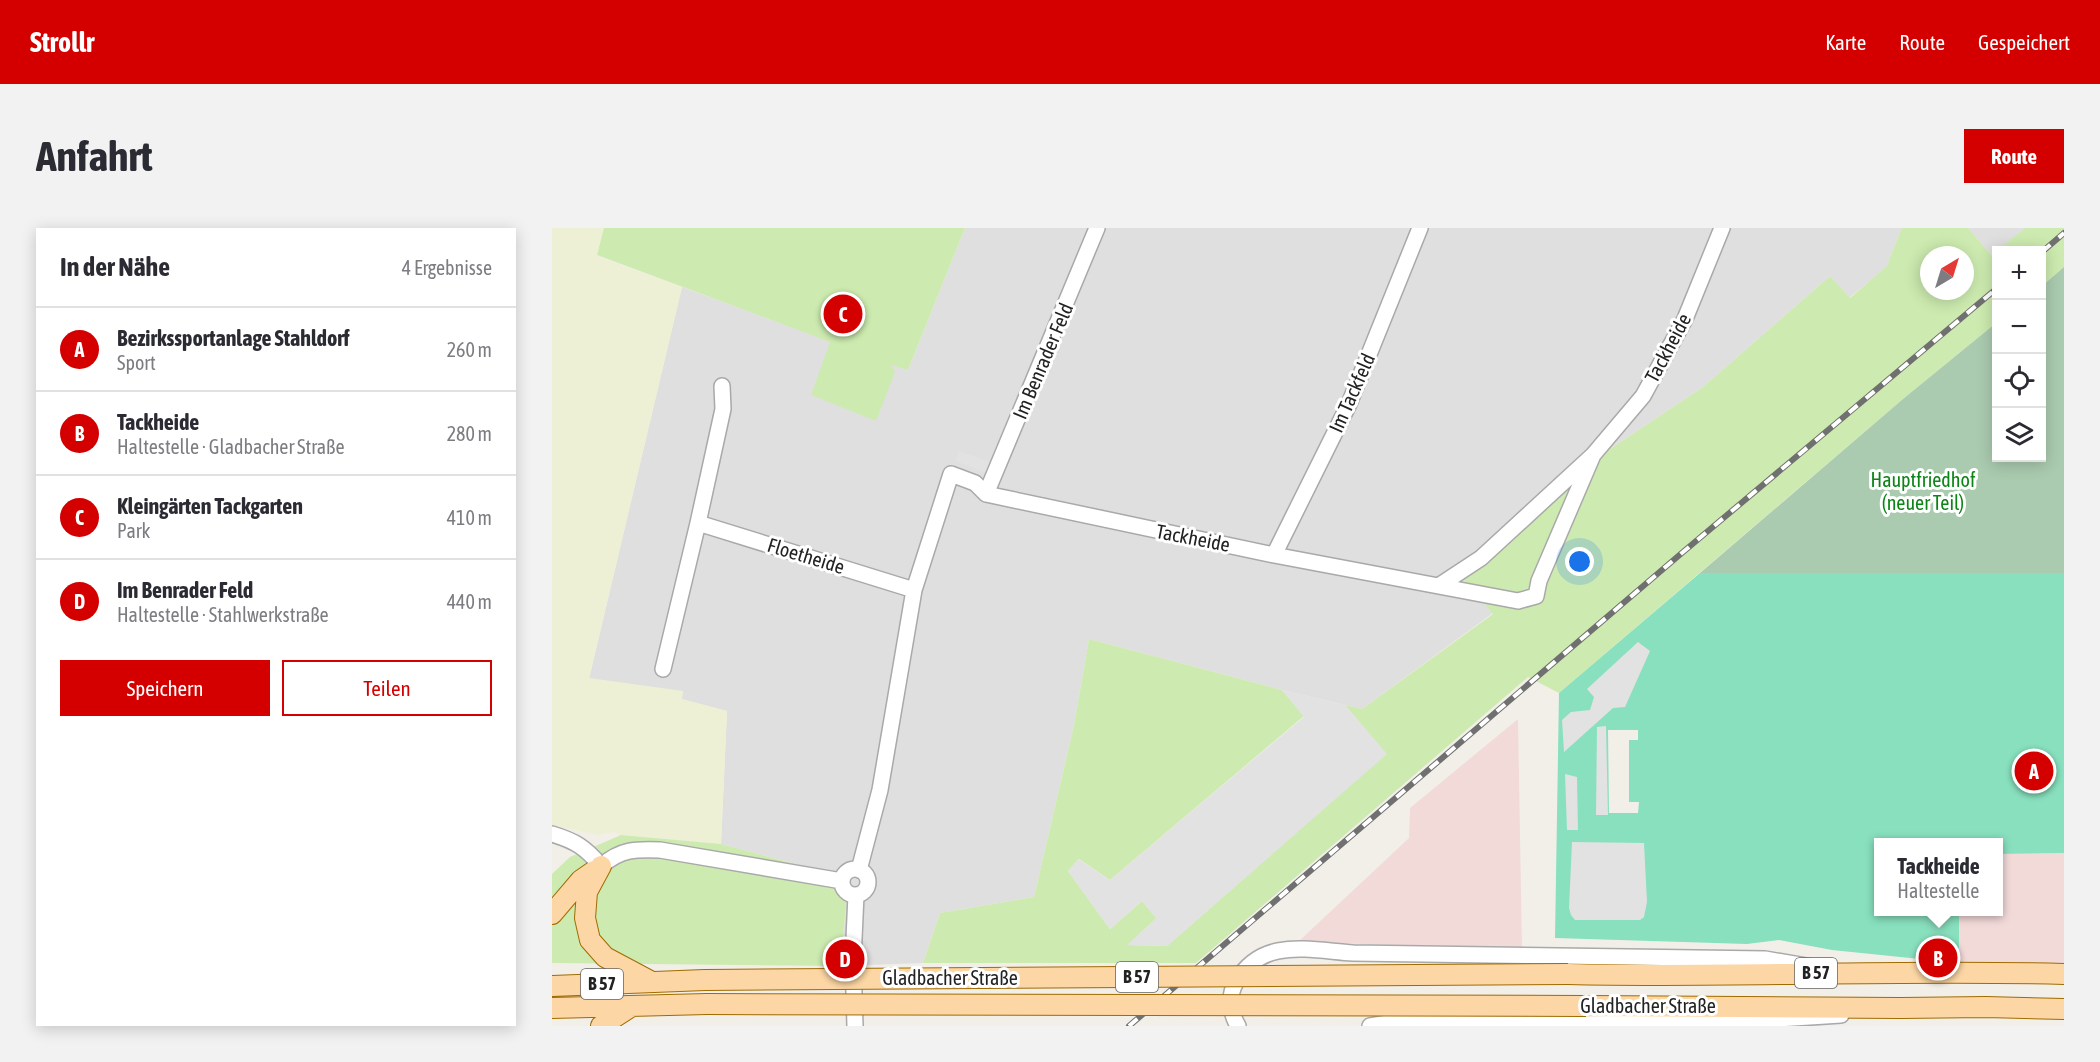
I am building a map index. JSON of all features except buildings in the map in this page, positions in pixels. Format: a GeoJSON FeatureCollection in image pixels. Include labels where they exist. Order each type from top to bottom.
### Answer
{"type":"FeatureCollection","features":[{"type":"Feature","properties":{"kind":"main road"},"geometry":{"type":"LineString","coordinates":[[552,914],[581,880],[601,866]]}},
{"type":"Feature","properties":{"kind":"main road"},"geometry":{"type":"LineString","coordinates":[[601,866],[587,892],[585,918],[590,940],[605,957],[652,982]]}},
{"type":"Feature","properties":{"kind":"main road","name":"Gladbacher Straße"},"geometry":{"type":"LineString","coordinates":[[552,986],[705,980],[2003,972],[2064,974]]}},
{"type":"Feature","properties":{"kind":"main road","name":"Gladbacher Straße"},"geometry":{"type":"LineString","coordinates":[[552,1008],[708,1004],[1986,1007],[2064,1010]]}},
{"type":"Feature","properties":{"kind":"main road"},"geometry":{"type":"LineString","coordinates":[[601,1026],[633,1005]]}},
{"type":"Feature","properties":{"kind":"street","name":"Im Benrader Feld"},"geometry":{"type":"LineString","coordinates":[[986,494],[1098,228]]}},
{"type":"Feature","properties":{"kind":"street","name":"Im Tackfeld"},"geometry":{"type":"LineString","coordinates":[[1274,555],[1348,404],[1420,228]]}},
{"type":"Feature","properties":{"kind":"street","name":"Tackheide"},"geometry":{"type":"LineString","coordinates":[[1440,585],[1481,558],[1593,455],[1643,396],[1685,319],[1722,228]]}},
{"type":"Feature","properties":{"kind":"street"},"geometry":{"type":"LineString","coordinates":[[663,669],[723,409],[722,386]]}},
{"type":"Feature","properties":{"kind":"street","name":"Tackheide"},"geometry":{"type":"LineString","coordinates":[[914,590],[951,474],[975,483],[986,494],[1274,555],[1518,601],[1536,596],[1539,581],[1593,455]]}},
{"type":"Feature","properties":{"kind":"street","name":"Floetheide"},"geometry":{"type":"LineString","coordinates":[[698,523],[914,590]]}},
{"type":"Feature","properties":{"kind":"street"},"geometry":{"type":"LineString","coordinates":[[859,870],[880,790],[914,590]]}},
{"type":"Feature","properties":{"kind":"street"},"geometry":{"type":"LineString","coordinates":[[552,834],[571,840],[588,851],[601,866],[614,855],[637,849],[660,850],[842,881]]}},
{"type":"Feature","properties":{"kind":"street"},"geometry":{"type":"LineString","coordinates":[[851,870],[859,870],[863,872],[868,882],[867,888],[856,895],[848,893],[842,881],[845,874],[851,870]]}},
{"type":"Feature","properties":{"kind":"street"},"geometry":{"type":"LineString","coordinates":[[855,1026],[853,960],[856,895]]}},
{"type":"Feature","properties":{"kind":"street","name":"Gladbacher Straße"},"geometry":{"type":"LineString","coordinates":[[1238,1026],[1234,1020],[1230,999],[1232,988],[1255,960],[1269,952],[1292,950],[1353,953],[1765,959],[1841,973]]}},
{"type":"Feature","properties":{"kind":"street"},"geometry":{"type":"LineString","coordinates":[[1370,1026],[1388,1023],[1628,1025],[1782,1022],[1901,1008]]}},
{"type":"Feature","properties":{"kind":"shaded area"},"geometry":{"type":"Polygon","coordinates":[[[965,228],[1902,228],[1888,262],[1890,264],[1849,298],[1830,276],[1703,387],[1607,451],[1459,573],[1493,613],[1362,709],[1089,639],[1074,725],[1034,897],[940,913],[923,963],[840,966],[847,898],[829,873],[721,844],[727,711],[681,699],[683,692],[589,679],[682,287],[908,370],[965,228]]]}},
{"type":"Feature","properties":{"kind":"shaded area"},"geometry":{"type":"Polygon","coordinates":[[[1968,228],[2025,228],[2004,246],[1992,246],[1992,256],[1968,228]]]}},
{"type":"Feature","properties":{"kind":"shaded area"},"geometry":{"type":"Polygon","coordinates":[[[959,451],[993,463],[989,474],[956,461],[959,451]]]}},
{"type":"Feature","properties":{"kind":"shaded area"},"geometry":{"type":"Polygon","coordinates":[[[1638,642],[1650,651],[1625,707],[1613,708],[1564,752],[1562,720],[1571,712],[1590,710],[1594,697],[1587,689],[1638,642]]]}},
{"type":"Feature","properties":{"kind":"shaded area"},"geometry":{"type":"Polygon","coordinates":[[[1282,690],[1345,705],[1387,754],[1167,946],[1127,945],[1156,918],[1142,901],[1110,929],[1068,871],[1078,859],[1110,880],[1304,717],[1282,690]]]}},
{"type":"Feature","properties":{"kind":"shaded area"},"geometry":{"type":"Polygon","coordinates":[[[1518,719],[1522,949],[1298,942],[1409,838],[1410,808],[1518,719]]]}},
{"type":"Feature","properties":{"kind":"shaded area"},"geometry":{"type":"Polygon","coordinates":[[[1606,726],[1608,815],[1596,815],[1597,727],[1606,726]]]}},
{"type":"Feature","properties":{"kind":"shaded area"},"geometry":{"type":"Polygon","coordinates":[[[1565,774],[1577,777],[1578,830],[1567,830],[1565,774]]]}},
{"type":"Feature","properties":{"kind":"shaded area"},"geometry":{"type":"Polygon","coordinates":[[[1572,842],[1644,843],[1647,902],[1644,917],[1640,920],[1575,920],[1569,908],[1572,842]]]}},
{"type":"Feature","properties":{"kind":"shaded area"},"geometry":{"type":"Polygon","coordinates":[[[2064,853],[2064,967],[1959,963],[1959,916],[2003,916],[2003,854],[2064,853]]]}},
{"type":"Feature","properties":{"kind":"green space"},"geometry":{"type":"Polygon","coordinates":[[[552,228],[604,228],[597,256],[682,287],[589,678],[683,691],[682,699],[727,711],[721,844],[621,835],[613,832],[599,835],[552,825],[552,228]]]}},
{"type":"Feature","properties":{"kind":"green space"},"geometry":{"type":"Polygon","coordinates":[[[604,228],[965,228],[908,370],[891,365],[895,372],[876,421],[811,395],[830,342],[597,255],[604,228]]]}},
{"type":"Feature","properties":{"kind":"green space"},"geometry":{"type":"Polygon","coordinates":[[[1902,228],[1968,228],[1992,256],[1992,326],[1903,399],[1559,693],[1528,677],[1196,963],[923,963],[940,913],[1034,897],[1074,725],[1089,639],[1282,690],[1304,716],[1110,880],[1079,859],[1068,871],[1110,929],[1142,901],[1157,919],[1128,945],[1167,946],[1386,754],[1345,705],[1362,709],[1493,614],[1458,573],[1607,451],[1703,387],[1830,276],[1850,298],[1889,264],[1902,228]]]}},
{"type":"Feature","properties":{"kind":"green space"},"geometry":{"type":"Polygon","coordinates":[[[2025,228],[2064,228],[2064,267],[2046,283],[2046,246],[2003,246],[2025,228]]]}},
{"type":"Feature","properties":{"kind":"green space","name":"Hauptfriedhof (neuer Teil)"},"geometry":{"type":"Polygon","coordinates":[[[2064,267],[2064,573],[1700,573],[1903,399],[1992,326],[1992,462],[2046,462],[2046,283],[2064,267]]]}},
{"type":"Feature","properties":{"kind":"green space"},"geometry":{"type":"Polygon","coordinates":[[[1700,573],[2064,573],[2064,853],[2003,854],[2003,838],[1874,838],[1874,916],[1959,916],[1959,963],[1832,950],[1779,940],[1747,944],[1555,938],[1559,693],[1700,573]],[[1608,730],[1609,813],[1638,813],[1639,802],[1629,802],[1629,740],[1638,740],[1638,730],[1608,730]]]}},
{"type":"Feature","properties":{"kind":"green space"},"geometry":{"type":"Polygon","coordinates":[[[621,835],[721,844],[829,873],[847,897],[840,966],[552,963],[552,874],[570,857],[621,835]]]}},
{"type":"Feature","properties":{"kind":"railway"},"geometry":{"type":"LineString","coordinates":[[2046,249],[2064,233]]}},
{"type":"Feature","properties":{"kind":"railway"},"geometry":{"type":"LineString","coordinates":[[1129,1026],[1683,552],[1992,292]]}},
{"type":"Feature","properties":{"kind":"place","name":"Kleingärten Tackgarten"},"geometry":{"type":"Point","coordinates":[843,314]}},
{"type":"Feature","properties":{"kind":"place","name":"Bezirkssportanlage Stahldorf"},"geometry":{"type":"Point","coordinates":[2034,771]}},
{"type":"Feature","properties":{"kind":"place","name":"Tackheide"},"geometry":{"type":"Point","coordinates":[1938,958]}},
{"type":"Feature","properties":{"kind":"place","name":"Im Benrader Feld"},"geometry":{"type":"Point","coordinates":[845,959]}}]}
